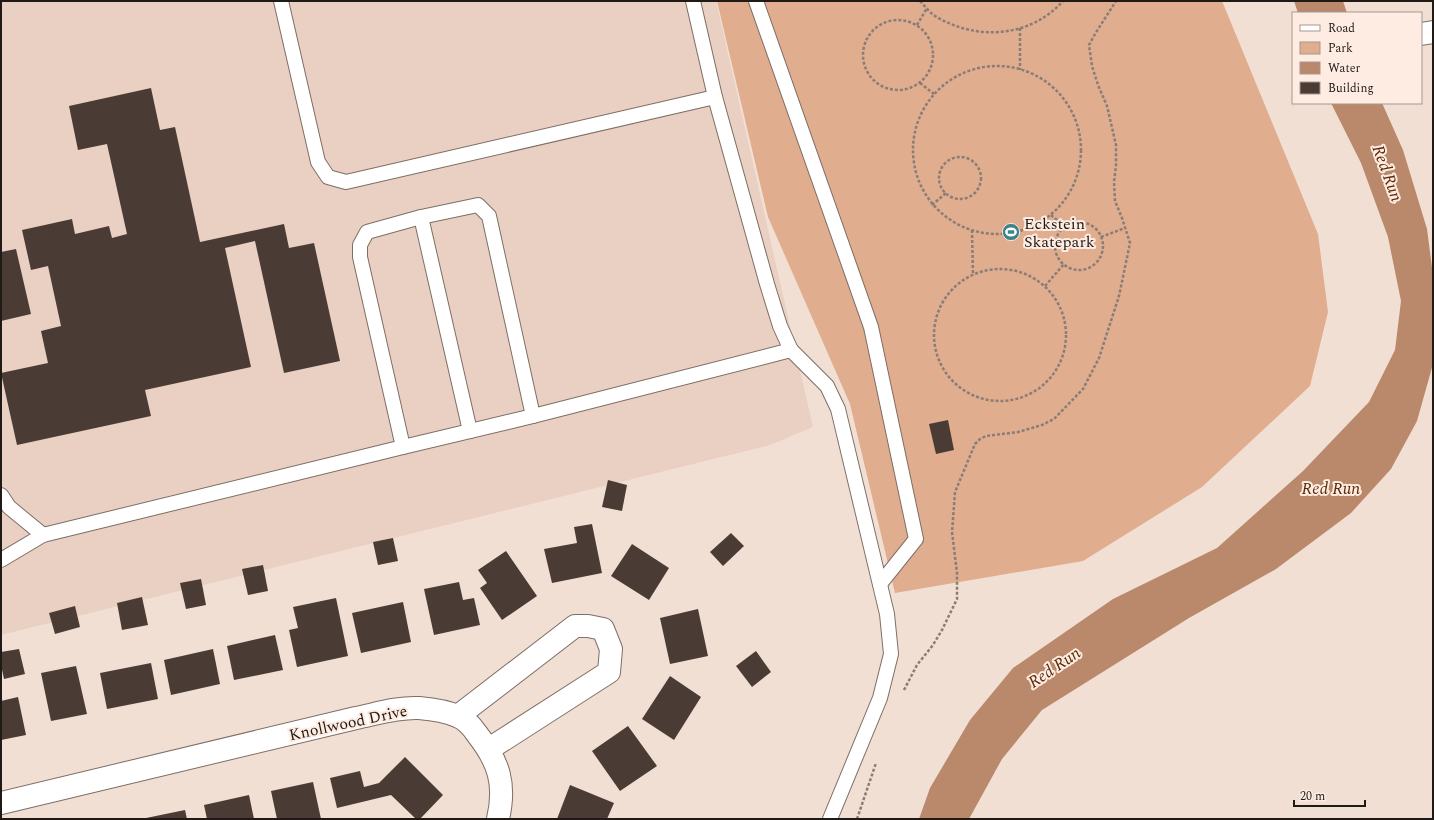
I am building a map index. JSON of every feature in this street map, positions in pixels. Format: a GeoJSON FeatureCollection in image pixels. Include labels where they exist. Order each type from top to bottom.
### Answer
{"type":"FeatureCollection","features":[{"type":"Feature","properties":{"kind":"street"},"geometry":{"type":"LineString","coordinates":[[1422,34],[1433,32]]}},
{"type":"Feature","properties":{"kind":"street"},"geometry":{"type":"LineString","coordinates":[[489,749],[609,672],[611,649],[603,629],[588,626],[576,626],[458,716],[474,729],[489,749],[496,762],[501,782],[501,806],[498,819]]}},
{"type":"Feature","properties":{"kind":"street","name":"Knollwood Drive"},"geometry":{"type":"LineString","coordinates":[[1,803],[399,709],[419,708],[458,716]]}},
{"type":"Feature","properties":{"kind":"lane"},"geometry":{"type":"LineString","coordinates":[[281,1],[318,162],[328,177],[346,182],[715,97]]}},
{"type":"Feature","properties":{"kind":"lane"},"geometry":{"type":"LineString","coordinates":[[693,1],[715,97],[766,284],[780,326],[792,350],[827,386],[838,409],[887,614],[890,654],[880,698],[830,819]]}},
{"type":"Feature","properties":{"kind":"lane"},"geometry":{"type":"LineString","coordinates":[[756,1],[871,327],[916,539],[880,584]]}},
{"type":"Feature","properties":{"kind":"lane"},"geometry":{"type":"LineString","coordinates":[[403,447],[360,257],[360,245],[367,232],[421,218],[478,205],[489,216],[533,416]]}},
{"type":"Feature","properties":{"kind":"lane"},"geometry":{"type":"LineString","coordinates":[[421,218],[470,431]]}},
{"type":"Feature","properties":{"kind":"lane"},"geometry":{"type":"LineString","coordinates":[[1,560],[43,535],[533,416],[792,350]]}},
{"type":"Feature","properties":{"kind":"lane"},"geometry":{"type":"LineString","coordinates":[[1,495],[9,507],[43,535]]}},
{"type":"Feature","properties":{"kind":"path"},"geometry":{"type":"LineString","coordinates":[[920,1],[934,15],[963,29],[995,33],[1026,27],[1054,11],[1064,1]]}},
{"type":"Feature","properties":{"kind":"path"},"geometry":{"type":"LineString","coordinates":[[902,693],[917,665],[933,646],[957,599],[957,573],[952,532],[955,492],[975,444],[986,436],[1018,432],[1042,425],[1054,418],[1083,389],[1099,358],[1119,296],[1130,243],[1115,201],[1114,182],[1116,145],[1107,106],[1098,85],[1091,60],[1089,45],[1116,1]]}},
{"type":"Feature","properties":{"kind":"path"},"geometry":{"type":"LineString","coordinates":[[917,26],[927,8]]}},
{"type":"Feature","properties":{"kind":"path"},"geometry":{"type":"LineString","coordinates":[[898,20],[909,21],[928,36],[932,47],[933,58],[930,69],[920,83],[905,90],[894,90],[883,87],[873,81],[867,72],[863,60],[863,48],[867,37],[875,28],[885,22],[898,20]]}},
{"type":"Feature","properties":{"kind":"path"},"geometry":{"type":"LineString","coordinates":[[1020,28],[1020,70]]}},
{"type":"Feature","properties":{"kind":"path"},"geometry":{"type":"LineString","coordinates":[[998,65],[1026,70],[1050,85],[1069,106],[1079,132],[1081,160],[1073,186],[1058,209],[1036,226],[1010,234],[982,234],[956,225],[932,205],[919,184],[912,157],[915,129],[926,103],[934,94],[945,82],[970,69],[998,65]]}},
{"type":"Feature","properties":{"kind":"path"},"geometry":{"type":"LineString","coordinates":[[920,83],[934,94]]}},
{"type":"Feature","properties":{"kind":"path"},"geometry":{"type":"LineString","coordinates":[[960,158],[966,158],[977,166],[981,179],[980,186],[976,192],[970,197],[963,199],[956,199],[946,193],[939,179],[943,166],[948,162],[960,158]]}},
{"type":"Feature","properties":{"kind":"path"},"geometry":{"type":"LineString","coordinates":[[932,205],[946,193]]}},
{"type":"Feature","properties":{"kind":"path"},"geometry":{"type":"LineString","coordinates":[[1051,215],[1065,227]]}},
{"type":"Feature","properties":{"kind":"path"},"geometry":{"type":"LineString","coordinates":[[1080,222],[1088,223],[1096,228],[1103,242],[1101,258],[1096,264],[1090,268],[1075,270],[1064,264],[1057,256],[1055,249],[1056,240],[1059,233],[1065,227],[1072,223],[1080,222]]}},
{"type":"Feature","properties":{"kind":"path"},"geometry":{"type":"LineString","coordinates":[[1101,237],[1125,228]]}},
{"type":"Feature","properties":{"kind":"path"},"geometry":{"type":"LineString","coordinates":[[972,230],[973,275]]}},
{"type":"Feature","properties":{"kind":"path"},"geometry":{"type":"LineString","coordinates":[[1045,286],[1064,264]]}},
{"type":"Feature","properties":{"kind":"path"},"geometry":{"type":"LineString","coordinates":[[1007,269],[1027,274],[1045,286],[1057,302],[1065,324],[1065,347],[1058,369],[1043,386],[1023,398],[1001,402],[978,398],[958,387],[943,370],[935,351],[934,330],[939,309],[950,291],[966,278],[986,270],[1007,269]]}},
{"type":"Feature","properties":{"kind":"path"},"geometry":{"type":"LineString","coordinates":[[857,819],[877,759]]}},
{"type":"Feature","properties":{"kind":"shaded area"},"geometry":{"type":"Polygon","coordinates":[[[1,1],[716,1],[813,427],[770,445],[1,635],[1,1]]]}},
{"type":"Feature","properties":{"kind":"green space"},"geometry":{"type":"Polygon","coordinates":[[[717,1],[1222,1],[1318,234],[1328,312],[1310,386],[1202,487],[1083,561],[895,593],[850,404],[768,217],[717,1]]]}},
{"type":"Feature","properties":{"kind":"water"},"geometry":{"type":"Polygon","coordinates":[[[1294,1],[1343,1],[1347,12],[1298,12],[1294,1]]]}},
{"type":"Feature","properties":{"kind":"water","name":"Red Run"},"geometry":{"type":"Polygon","coordinates":[[[1332,104],[1382,104],[1403,150],[1427,229],[1433,275],[1433,364],[1417,421],[1391,469],[1351,513],[1276,569],[1189,618],[1042,710],[1002,759],[969,819],[919,819],[930,788],[970,720],[1013,668],[1113,599],[1217,548],[1303,471],[1369,402],[1395,350],[1401,301],[1388,237],[1361,163],[1332,104]]]}},
{"type":"Feature","properties":{"kind":"building"},"geometry":{"type":"Polygon","coordinates":[[[151,88],[160,130],[175,127],[200,242],[284,224],[289,248],[314,243],[340,361],[284,373],[255,241],[225,248],[251,367],[145,390],[151,416],[17,445],[1,373],[48,363],[41,331],[61,326],[48,266],[31,270],[22,230],[72,219],[75,234],[109,226],[112,238],[127,234],[107,144],[78,150],[69,106],[151,88]]]}},
{"type":"Feature","properties":{"kind":"building"},"geometry":{"type":"Polygon","coordinates":[[[16,249],[31,314],[1,321],[1,252],[16,249]]]}},
{"type":"Feature","properties":{"kind":"building"},"geometry":{"type":"Polygon","coordinates":[[[948,420],[954,450],[936,454],[929,424],[948,420]]]}},
{"type":"Feature","properties":{"kind":"building"},"geometry":{"type":"Polygon","coordinates":[[[608,480],[627,485],[622,511],[602,507],[608,480]]]}},
{"type":"Feature","properties":{"kind":"building"},"geometry":{"type":"Polygon","coordinates":[[[592,524],[602,573],[552,583],[544,549],[577,543],[574,527],[592,524]]]}},
{"type":"Feature","properties":{"kind":"building"},"geometry":{"type":"Polygon","coordinates":[[[731,533],[744,546],[723,566],[710,552],[731,533]]]}},
{"type":"Feature","properties":{"kind":"building"},"geometry":{"type":"Polygon","coordinates":[[[393,538],[398,561],[378,565],[373,542],[393,538]]]}},
{"type":"Feature","properties":{"kind":"building"},"geometry":{"type":"Polygon","coordinates":[[[632,544],[669,568],[649,600],[611,576],[632,544]]]}},
{"type":"Feature","properties":{"kind":"building"},"geometry":{"type":"Polygon","coordinates":[[[506,551],[537,596],[502,620],[480,588],[487,583],[478,570],[506,551]]]}},
{"type":"Feature","properties":{"kind":"building"},"geometry":{"type":"Polygon","coordinates":[[[263,565],[268,591],[248,595],[242,569],[263,565]]]}},
{"type":"Feature","properties":{"kind":"building"},"geometry":{"type":"Polygon","coordinates":[[[201,579],[206,605],[186,609],[180,583],[201,579]]]}},
{"type":"Feature","properties":{"kind":"building"},"geometry":{"type":"Polygon","coordinates":[[[459,582],[463,600],[474,598],[480,625],[434,635],[424,589],[459,582]]]}},
{"type":"Feature","properties":{"kind":"building"},"geometry":{"type":"Polygon","coordinates":[[[142,597],[148,625],[122,630],[117,603],[142,597]]]}},
{"type":"Feature","properties":{"kind":"building"},"geometry":{"type":"Polygon","coordinates":[[[336,598],[348,656],[297,667],[289,630],[298,628],[293,607],[336,598]]]}},
{"type":"Feature","properties":{"kind":"building"},"geometry":{"type":"Polygon","coordinates":[[[403,602],[411,642],[361,653],[352,613],[403,602]]]}},
{"type":"Feature","properties":{"kind":"building"},"geometry":{"type":"Polygon","coordinates":[[[75,606],[80,627],[55,634],[49,613],[75,606]]]}},
{"type":"Feature","properties":{"kind":"building"},"geometry":{"type":"Polygon","coordinates":[[[698,609],[708,656],[670,664],[660,618],[698,609]]]}},
{"type":"Feature","properties":{"kind":"building"},"geometry":{"type":"Polygon","coordinates":[[[275,635],[283,670],[234,680],[227,646],[275,635]]]}},
{"type":"Feature","properties":{"kind":"building"},"geometry":{"type":"Polygon","coordinates":[[[19,649],[25,674],[4,679],[1,665],[1,652],[19,649]]]}},
{"type":"Feature","properties":{"kind":"building"},"geometry":{"type":"Polygon","coordinates":[[[213,649],[220,684],[171,695],[164,660],[213,649]]]}},
{"type":"Feature","properties":{"kind":"building"},"geometry":{"type":"Polygon","coordinates":[[[756,651],[771,672],[752,687],[736,666],[756,651]]]}},
{"type":"Feature","properties":{"kind":"building"},"geometry":{"type":"Polygon","coordinates":[[[151,663],[158,699],[107,709],[100,673],[151,663]]]}},
{"type":"Feature","properties":{"kind":"building"},"geometry":{"type":"Polygon","coordinates":[[[76,666],[87,714],[51,721],[41,673],[76,666]]]}},
{"type":"Feature","properties":{"kind":"building"},"geometry":{"type":"Polygon","coordinates":[[[670,676],[701,697],[674,740],[642,719],[670,676]]]}},
{"type":"Feature","properties":{"kind":"building"},"geometry":{"type":"Polygon","coordinates":[[[18,697],[26,735],[1,740],[1,701],[18,697]]]}},
{"type":"Feature","properties":{"kind":"building"},"geometry":{"type":"Polygon","coordinates":[[[628,726],[657,766],[620,791],[592,751],[628,726]]]}},
{"type":"Feature","properties":{"kind":"building"},"geometry":{"type":"Polygon","coordinates":[[[405,757],[443,795],[420,819],[416,819],[391,795],[337,808],[330,778],[360,771],[364,787],[379,783],[405,757]]]}},
{"type":"Feature","properties":{"kind":"building"},"geometry":{"type":"Polygon","coordinates":[[[313,782],[321,819],[277,819],[271,791],[313,782]]]}},
{"type":"Feature","properties":{"kind":"building"},"geometry":{"type":"Polygon","coordinates":[[[570,785],[614,803],[607,819],[557,819],[570,785]]]}},
{"type":"Feature","properties":{"kind":"building"},"geometry":{"type":"Polygon","coordinates":[[[249,795],[254,819],[207,819],[204,805],[249,795]]]}},
{"type":"Feature","properties":{"kind":"building"},"geometry":{"type":"Polygon","coordinates":[[[185,810],[187,819],[146,819],[146,818],[185,810]]]}},
{"type":"Feature","properties":{"kind":"place","name":"Eckstein Skatepark"},"geometry":{"type":"Point","coordinates":[1011,232]}}]}
